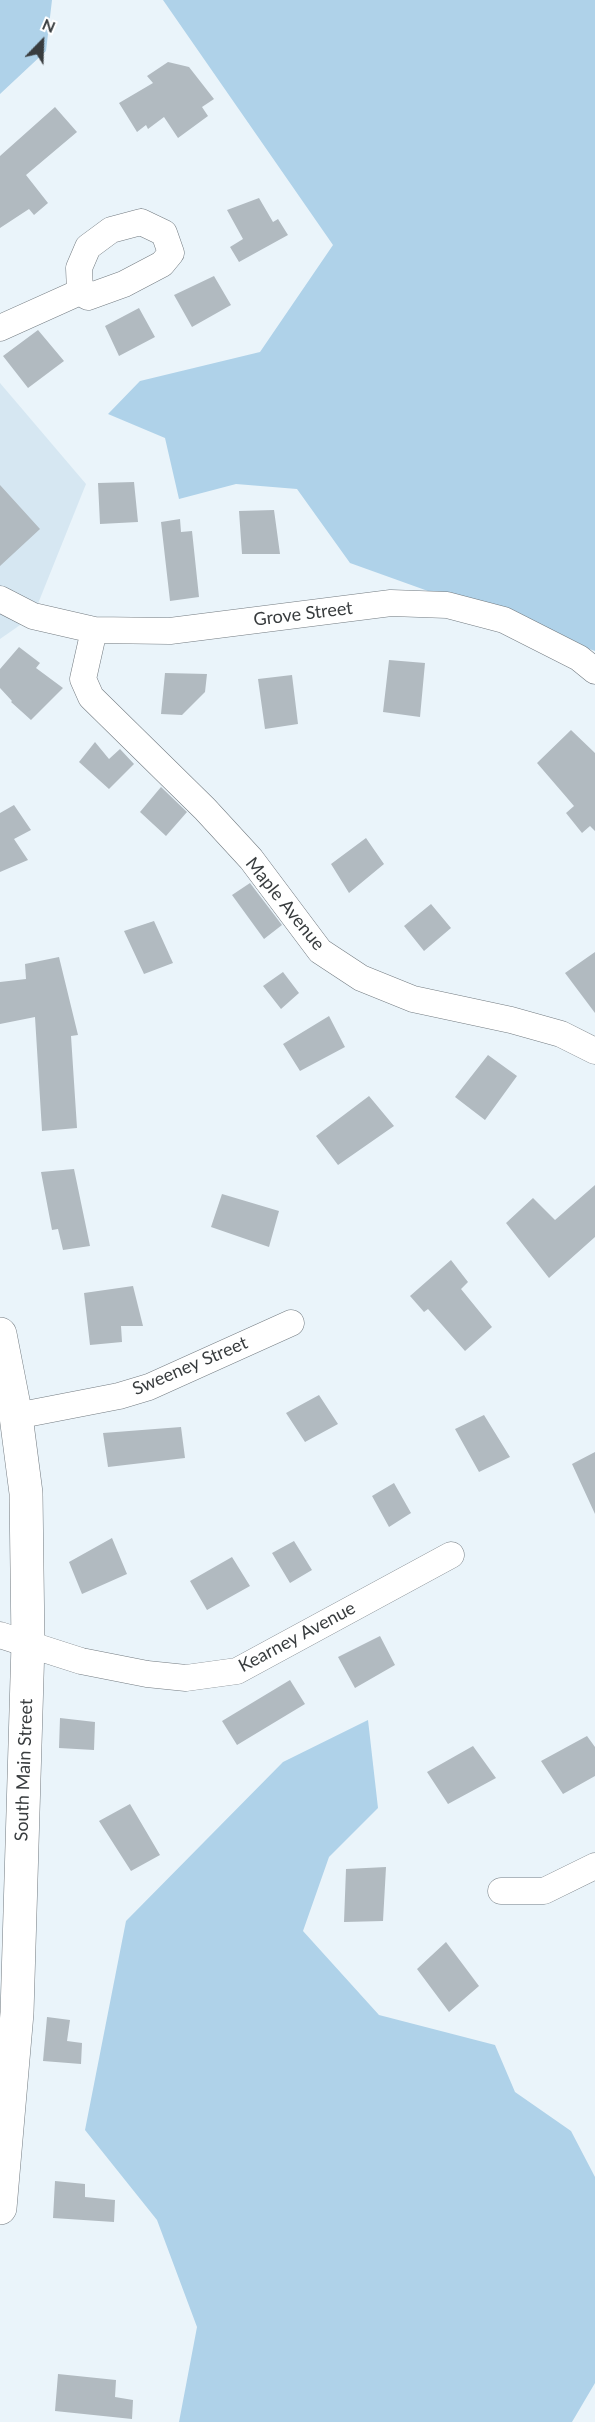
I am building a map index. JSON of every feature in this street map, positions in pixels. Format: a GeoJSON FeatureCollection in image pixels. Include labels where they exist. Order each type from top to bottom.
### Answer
{"type":"FeatureCollection","features":[{"type":"Feature","properties":{"kind":"street"},"geometry":{"type":"LineString","coordinates":[[0,328],[80,292]]}},
{"type":"Feature","properties":{"kind":"street","name":"Grove Street"},"geometry":{"type":"LineString","coordinates":[[0,599],[33,616],[94,630],[170,631],[391,603],[447,605],[504,620],[579,658],[595,671]]}},
{"type":"Feature","properties":{"kind":"street","name":"Maple Avenue"},"geometry":{"type":"LineString","coordinates":[[94,630],[83,679],[91,697],[205,808],[243,851],[320,951],[361,978],[413,999],[551,1031],[595,1051]]}},
{"type":"Feature","properties":{"kind":"street","name":"Sweeney Street"},"geometry":{"type":"LineString","coordinates":[[16,1416],[119,1396],[149,1387],[291,1323]]}},
{"type":"Feature","properties":{"kind":"street","name":"South Main Street"},"geometry":{"type":"LineString","coordinates":[[0,1334],[16,1416],[26,1493],[14,1639],[10,1950],[17,2013],[0,2208]]}},
{"type":"Feature","properties":{"kind":"street","name":"Kearney Avenue"},"geometry":{"type":"LineString","coordinates":[[14,1639],[81,1661],[147,1674],[186,1678],[237,1671],[451,1555]]}},
{"type":"Feature","properties":{"kind":"street"},"geometry":{"type":"LineString","coordinates":[[501,1891],[544,1891],[595,1866]]}},
{"type":"Feature","properties":{"kind":"shaded area"},"geometry":{"type":"Polygon","coordinates":[[[0,0],[52,0],[46,51],[0,94],[0,0]]]}},
{"type":"Feature","properties":{"kind":"shaded area"},"geometry":{"type":"Polygon","coordinates":[[[163,0],[595,0],[595,651],[350,563],[297,489],[236,484],[179,499],[165,438],[108,414],[140,381],[260,352],[333,245],[163,0]]]}},
{"type":"Feature","properties":{"kind":"shaded area"},"geometry":{"type":"Polygon","coordinates":[[[0,383],[86,484],[33,616],[0,639],[0,383]]]}},
{"type":"Feature","properties":{"kind":"shaded area"},"geometry":{"type":"Polygon","coordinates":[[[368,1720],[378,1808],[329,1857],[303,1931],[379,2015],[495,2045],[515,2092],[571,2131],[595,2177],[595,2383],[572,2422],[179,2422],[197,2327],[157,2220],[85,2130],[126,1921],[283,1762],[368,1720]]]}},
{"type":"Feature","properties":{"kind":"building"},"geometry":{"type":"Polygon","coordinates":[[[168,62],[189,67],[214,99],[202,107],[208,116],[178,138],[164,117],[148,129],[146,125],[137,132],[119,103],[153,83],[147,76],[168,62]]]}},
{"type":"Feature","properties":{"kind":"building"},"geometry":{"type":"Polygon","coordinates":[[[55,107],[77,132],[26,175],[48,203],[34,215],[29,209],[0,228],[0,156],[55,107]]]}},
{"type":"Feature","properties":{"kind":"building"},"geometry":{"type":"Polygon","coordinates":[[[259,198],[273,222],[278,219],[288,235],[239,262],[230,247],[243,239],[227,210],[259,198]]]}},
{"type":"Feature","properties":{"kind":"building"},"geometry":{"type":"Polygon","coordinates":[[[214,276],[231,305],[192,327],[174,295],[214,276]]]}},
{"type":"Feature","properties":{"kind":"building"},"geometry":{"type":"Polygon","coordinates":[[[139,308],[155,337],[119,356],[105,326],[139,308]]]}},
{"type":"Feature","properties":{"kind":"building"},"geometry":{"type":"Polygon","coordinates":[[[38,330],[64,361],[28,388],[3,356],[38,330]]]}},
{"type":"Feature","properties":{"kind":"building"},"geometry":{"type":"Polygon","coordinates":[[[134,482],[138,522],[100,524],[98,483],[134,482]]]}},
{"type":"Feature","properties":{"kind":"building"},"geometry":{"type":"Polygon","coordinates":[[[0,485],[40,529],[0,566],[0,485]]]}},
{"type":"Feature","properties":{"kind":"building"},"geometry":{"type":"Polygon","coordinates":[[[274,510],[280,554],[242,554],[239,511],[274,510]]]}},
{"type":"Feature","properties":{"kind":"building"},"geometry":{"type":"Polygon","coordinates":[[[180,519],[181,532],[192,531],[199,597],[170,601],[161,522],[180,519]]]}},
{"type":"Feature","properties":{"kind":"building"},"geometry":{"type":"Polygon","coordinates":[[[19,647],[40,663],[36,668],[63,688],[31,720],[11,702],[0,688],[0,669],[19,647]]]}},
{"type":"Feature","properties":{"kind":"building"},"geometry":{"type":"Polygon","coordinates":[[[389,660],[425,663],[420,717],[383,712],[389,660]]]}},
{"type":"Feature","properties":{"kind":"building"},"geometry":{"type":"Polygon","coordinates":[[[165,673],[207,674],[205,692],[182,715],[161,714],[165,673]]]}},
{"type":"Feature","properties":{"kind":"building"},"geometry":{"type":"Polygon","coordinates":[[[292,675],[298,724],[265,729],[258,679],[292,675]]]}},
{"type":"Feature","properties":{"kind":"building"},"geometry":{"type":"Polygon","coordinates":[[[571,730],[595,753],[595,831],[590,826],[582,833],[566,813],[574,806],[537,763],[571,730]]]}},
{"type":"Feature","properties":{"kind":"building"},"geometry":{"type":"Polygon","coordinates":[[[95,742],[109,759],[120,749],[134,764],[109,789],[79,762],[95,742]]]}},
{"type":"Feature","properties":{"kind":"building"},"geometry":{"type":"Polygon","coordinates":[[[161,787],[187,812],[166,836],[140,812],[161,787]]]}},
{"type":"Feature","properties":{"kind":"building"},"geometry":{"type":"Polygon","coordinates":[[[14,805],[31,830],[14,839],[28,860],[0,872],[0,813],[14,805]]]}},
{"type":"Feature","properties":{"kind":"building"},"geometry":{"type":"Polygon","coordinates":[[[366,838],[384,864],[349,893],[331,864],[366,838]]]}},
{"type":"Feature","properties":{"kind":"building"},"geometry":{"type":"Polygon","coordinates":[[[250,883],[282,925],[264,939],[232,895],[250,883]]]}},
{"type":"Feature","properties":{"kind":"building"},"geometry":{"type":"Polygon","coordinates":[[[431,904],[451,928],[424,951],[404,926],[431,904]]]}},
{"type":"Feature","properties":{"kind":"building"},"geometry":{"type":"Polygon","coordinates":[[[154,921],[173,963],[144,974],[124,931],[154,921]]]}},
{"type":"Feature","properties":{"kind":"building"},"geometry":{"type":"Polygon","coordinates":[[[595,952],[595,1013],[565,973],[595,952]]]}},
{"type":"Feature","properties":{"kind":"building"},"geometry":{"type":"Polygon","coordinates":[[[59,957],[78,1035],[71,1036],[77,1128],[42,1131],[35,1017],[0,1024],[0,982],[26,979],[25,964],[59,957]]]}},
{"type":"Feature","properties":{"kind":"building"},"geometry":{"type":"Polygon","coordinates":[[[283,972],[299,993],[281,1009],[263,986],[283,972]]]}},
{"type":"Feature","properties":{"kind":"building"},"geometry":{"type":"Polygon","coordinates":[[[329,1016],[345,1047],[300,1071],[283,1044],[329,1016]]]}},
{"type":"Feature","properties":{"kind":"building"},"geometry":{"type":"Polygon","coordinates":[[[488,1055],[517,1076],[485,1120],[455,1097],[488,1055]]]}},
{"type":"Feature","properties":{"kind":"building"},"geometry":{"type":"Polygon","coordinates":[[[369,1096],[394,1126],[338,1165],[316,1136],[369,1096]]]}},
{"type":"Feature","properties":{"kind":"building"},"geometry":{"type":"Polygon","coordinates":[[[74,1169],[90,1246],[63,1250],[58,1229],[52,1230],[41,1172],[74,1169]]]}},
{"type":"Feature","properties":{"kind":"building"},"geometry":{"type":"Polygon","coordinates":[[[595,1185],[595,1237],[549,1278],[506,1223],[533,1198],[555,1220],[595,1185]]]}},
{"type":"Feature","properties":{"kind":"building"},"geometry":{"type":"Polygon","coordinates":[[[222,1194],[279,1211],[269,1247],[211,1227],[222,1194]]]}},
{"type":"Feature","properties":{"kind":"building"},"geometry":{"type":"Polygon","coordinates":[[[451,1260],[468,1282],[461,1289],[492,1327],[465,1351],[428,1309],[424,1312],[410,1296],[451,1260]]]}},
{"type":"Feature","properties":{"kind":"building"},"geometry":{"type":"Polygon","coordinates":[[[133,1286],[143,1326],[121,1326],[122,1342],[90,1345],[84,1293],[133,1286]]]}},
{"type":"Feature","properties":{"kind":"building"},"geometry":{"type":"Polygon","coordinates":[[[319,1395],[338,1424],[305,1442],[286,1413],[319,1395]]]}},
{"type":"Feature","properties":{"kind":"building"},"geometry":{"type":"Polygon","coordinates":[[[484,1415],[510,1457],[479,1472],[455,1429],[484,1415]]]}},
{"type":"Feature","properties":{"kind":"building"},"geometry":{"type":"Polygon","coordinates":[[[181,1427],[185,1458],[108,1467],[103,1433],[181,1427]]]}},
{"type":"Feature","properties":{"kind":"building"},"geometry":{"type":"Polygon","coordinates":[[[595,1452],[595,1514],[572,1464],[595,1452]]]}},
{"type":"Feature","properties":{"kind":"building"},"geometry":{"type":"Polygon","coordinates":[[[394,1483],[411,1513],[389,1527],[372,1496],[394,1483]]]}},
{"type":"Feature","properties":{"kind":"building"},"geometry":{"type":"Polygon","coordinates":[[[112,1538],[127,1574],[82,1594],[69,1562],[112,1538]]]}},
{"type":"Feature","properties":{"kind":"building"},"geometry":{"type":"Polygon","coordinates":[[[294,1541],[312,1570],[290,1583],[272,1553],[294,1541]]]}},
{"type":"Feature","properties":{"kind":"building"},"geometry":{"type":"Polygon","coordinates":[[[232,1557],[250,1586],[207,1610],[190,1581],[232,1557]]]}},
{"type":"Feature","properties":{"kind":"building"},"geometry":{"type":"Polygon","coordinates":[[[380,1636],[395,1665],[355,1688],[338,1657],[380,1636]]]}},
{"type":"Feature","properties":{"kind":"building"},"geometry":{"type":"Polygon","coordinates":[[[290,1680],[305,1704],[237,1745],[222,1721],[290,1680]]]}},
{"type":"Feature","properties":{"kind":"building"},"geometry":{"type":"Polygon","coordinates":[[[60,1718],[95,1722],[94,1750],[59,1748],[60,1718]]]}},
{"type":"Feature","properties":{"kind":"building"},"geometry":{"type":"Polygon","coordinates":[[[587,1736],[595,1747],[595,1776],[563,1794],[541,1761],[587,1736]]]}},
{"type":"Feature","properties":{"kind":"building"},"geometry":{"type":"Polygon","coordinates":[[[473,1746],[496,1778],[448,1804],[427,1772],[473,1746]]]}},
{"type":"Feature","properties":{"kind":"building"},"geometry":{"type":"Polygon","coordinates":[[[130,1804],[160,1855],[131,1871],[99,1821],[130,1804]]]}},
{"type":"Feature","properties":{"kind":"building"},"geometry":{"type":"Polygon","coordinates":[[[386,1867],[383,1921],[344,1922],[346,1869],[386,1867]]]}},
{"type":"Feature","properties":{"kind":"building"},"geometry":{"type":"Polygon","coordinates":[[[446,1942],[479,1986],[449,2012],[417,1969],[446,1942]]]}},
{"type":"Feature","properties":{"kind":"building"},"geometry":{"type":"Polygon","coordinates":[[[47,2017],[70,2020],[67,2041],[82,2043],[81,2064],[43,2061],[47,2017]]]}},
{"type":"Feature","properties":{"kind":"building"},"geometry":{"type":"Polygon","coordinates":[[[55,2181],[85,2184],[85,2197],[115,2200],[114,2222],[53,2218],[55,2181]]]}},
{"type":"Feature","properties":{"kind":"building"},"geometry":{"type":"Polygon","coordinates":[[[58,2374],[116,2380],[115,2397],[133,2400],[132,2419],[55,2411],[58,2374]]]}}]}
